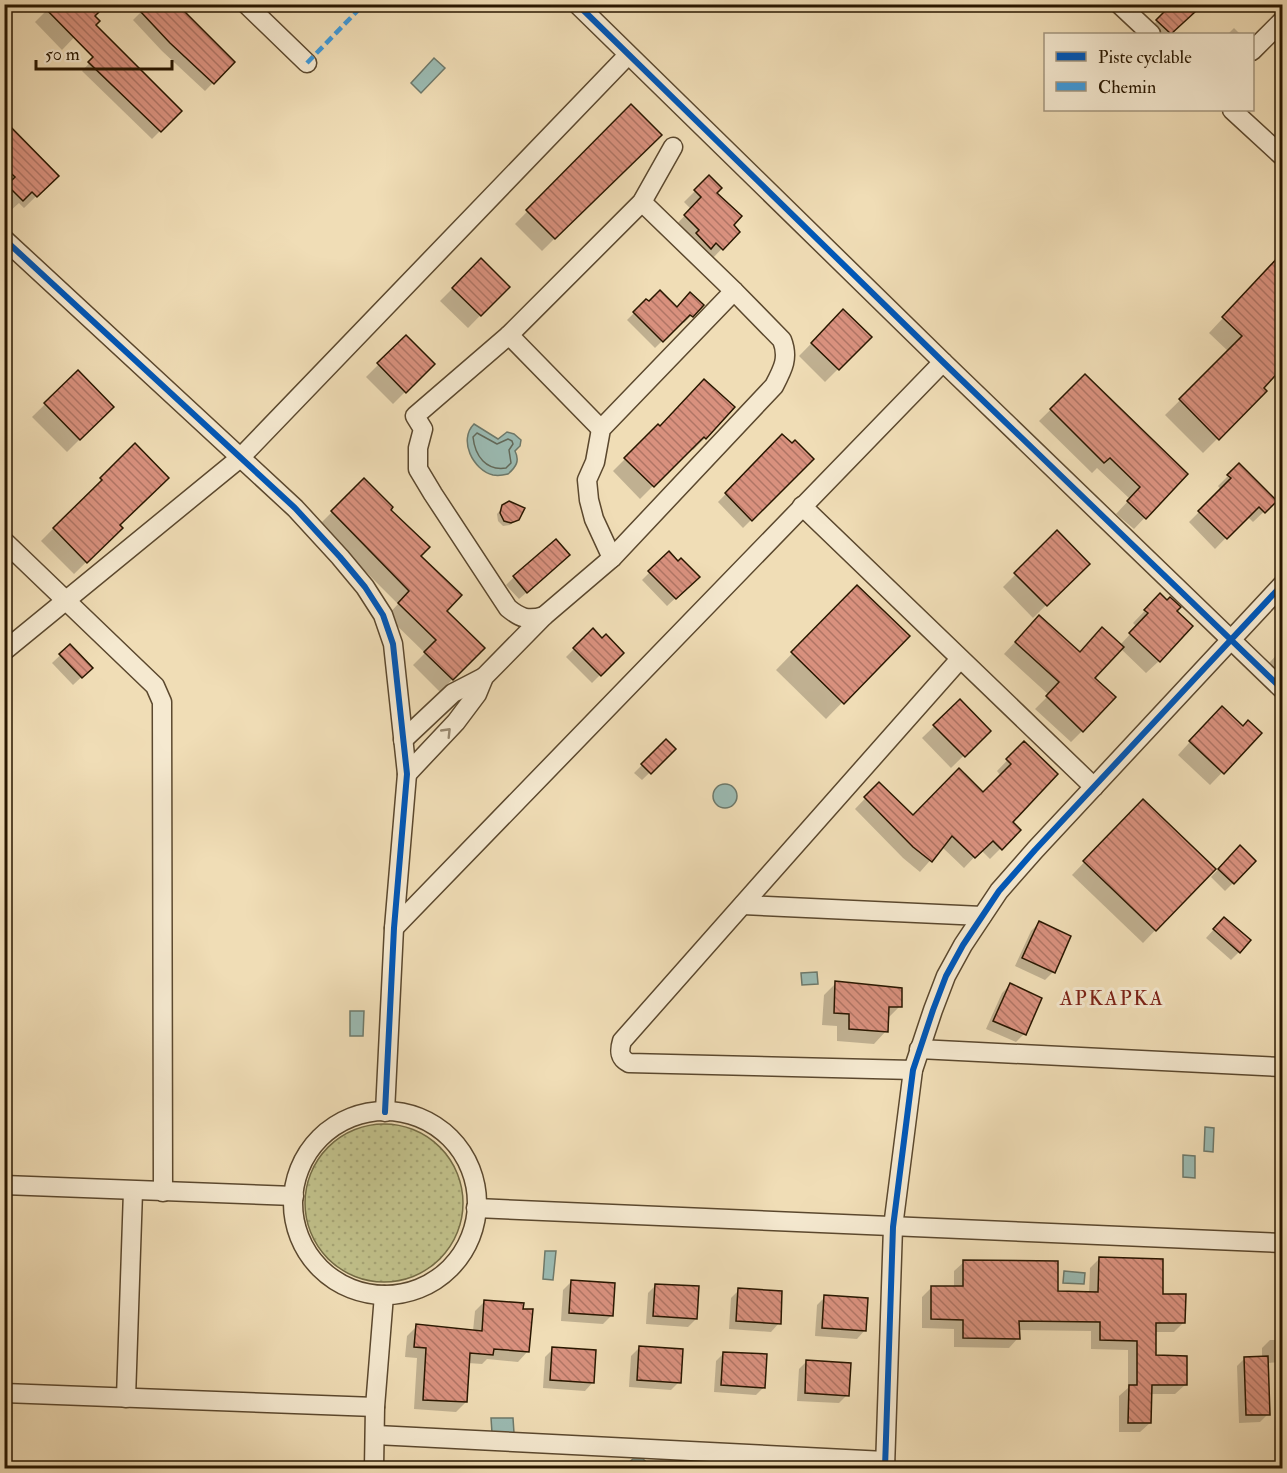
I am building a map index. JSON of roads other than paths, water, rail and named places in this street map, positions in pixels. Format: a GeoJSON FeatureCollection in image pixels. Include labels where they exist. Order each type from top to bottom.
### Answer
{"type":"FeatureCollection","features":[{"type":"Feature","properties":{"kind":"street"},"geometry":{"type":"LineString","coordinates":[[246,4],[307,63]]}},
{"type":"Feature","properties":{"kind":"street"},"geometry":{"type":"LineString","coordinates":[[577,4],[1282,689]]}},
{"type":"Feature","properties":{"kind":"street"},"geometry":{"type":"LineString","coordinates":[[1119,4],[1150,33]]}},
{"type":"Feature","properties":{"kind":"street"},"geometry":{"type":"LineString","coordinates":[[1254,49],[1282,21]]}},
{"type":"Feature","properties":{"kind":"street"},"geometry":{"type":"LineString","coordinates":[[4,651],[240,458],[628,55]]}},
{"type":"Feature","properties":{"kind":"street"},"geometry":{"type":"LineString","coordinates":[[1233,111],[1282,156]]}},
{"type":"Feature","properties":{"kind":"street"},"geometry":{"type":"LineString","coordinates":[[544,616],[526,619],[508,608],[433,494],[418,469],[418,448],[423,429],[415,416],[510,335],[642,202],[673,147]]}},
{"type":"Feature","properties":{"kind":"street"},"geometry":{"type":"LineString","coordinates":[[403,740],[453,693],[484,677],[544,616],[612,558],[774,386],[785,366],[785,348],[782,340],[642,202]]}},
{"type":"Feature","properties":{"kind":"street"},"geometry":{"type":"LineString","coordinates":[[4,239],[315,529],[365,587],[383,615],[393,644],[406,774],[394,928],[385,1112]]}},
{"type":"Feature","properties":{"kind":"street"},"geometry":{"type":"LineString","coordinates":[[612,558],[594,519],[587,480],[595,462],[601,429],[734,291]]}},
{"type":"Feature","properties":{"kind":"street"},"geometry":{"type":"LineString","coordinates":[[510,335],[601,429]]}},
{"type":"Feature","properties":{"kind":"street"},"geometry":{"type":"LineString","coordinates":[[394,928],[943,362]]}},
{"type":"Feature","properties":{"kind":"street"},"geometry":{"type":"LineString","coordinates":[[802,506],[1094,787]]}},
{"type":"Feature","properties":{"kind":"street"},"geometry":{"type":"LineString","coordinates":[[4,542],[155,686],[162,702],[163,1192]]}},
{"type":"Feature","properties":{"kind":"street"},"geometry":{"type":"LineString","coordinates":[[376,1435],[885,1465],[893,1227],[913,1070],[946,976],[999,891],[1282,585]]}},
{"type":"Feature","properties":{"kind":"street"},"geometry":{"type":"LineString","coordinates":[[913,1070],[657,1065],[629,1063],[623,1060],[620,1054],[622,1041],[960,658]]}},
{"type":"Feature","properties":{"kind":"street"},"geometry":{"type":"LineString","coordinates":[[406,774],[456,722],[477,694],[484,677]]}},
{"type":"Feature","properties":{"kind":"street"},"geometry":{"type":"LineString","coordinates":[[743,905],[982,916]]}},
{"type":"Feature","properties":{"kind":"street"},"geometry":{"type":"LineString","coordinates":[[919,1049],[1282,1066]]}},
{"type":"Feature","properties":{"kind":"street"},"geometry":{"type":"LineString","coordinates":[[385,1112],[417,1118],[444,1134],[456,1145],[476,1188],[476,1209],[471,1236],[464,1250],[444,1274],[416,1290],[384,1295],[353,1289],[338,1282],[314,1261],[298,1234],[294,1218],[294,1196],[299,1171],[306,1156],[326,1132],[354,1117],[385,1112]]}},
{"type":"Feature","properties":{"kind":"street"},"geometry":{"type":"LineString","coordinates":[[4,1185],[294,1196]]}},
{"type":"Feature","properties":{"kind":"street"},"geometry":{"type":"LineString","coordinates":[[126,1398],[133,1191]]}},
{"type":"Feature","properties":{"kind":"street"},"geometry":{"type":"LineString","coordinates":[[476,1209],[1282,1243]]}},
{"type":"Feature","properties":{"kind":"street"},"geometry":{"type":"LineString","coordinates":[[374,1468],[375,1407],[384,1295]]}},
{"type":"Feature","properties":{"kind":"street"},"geometry":{"type":"LineString","coordinates":[[4,1393],[375,1407]]}},
{"type":"Feature","properties":{"kind":"water"},"geometry":{"type":"Polygon","coordinates":[[[434,58],[445,68],[421,93],[411,83],[434,58]]]}},
{"type":"Feature","properties":{"kind":"water"},"geometry":{"type":"Polygon","coordinates":[[[474,424],[498,439],[507,432],[521,440],[520,446],[515,451],[516,464],[508,474],[493,475],[479,467],[474,461],[467,438],[474,424]]]}},
{"type":"Feature","properties":{"kind":"water"},"geometry":{"type":"Polygon","coordinates":[[[725,784],[734,787],[737,796],[734,805],[725,808],[716,805],[713,796],[716,787],[725,784]]]}},
{"type":"Feature","properties":{"kind":"water"},"geometry":{"type":"Polygon","coordinates":[[[817,972],[818,984],[802,985],[801,973],[817,972]]]}},
{"type":"Feature","properties":{"kind":"water"},"geometry":{"type":"Polygon","coordinates":[[[350,1011],[364,1011],[363,1036],[350,1036],[350,1011]]]}},
{"type":"Feature","properties":{"kind":"water"},"geometry":{"type":"Polygon","coordinates":[[[1205,1127],[1214,1128],[1213,1152],[1204,1151],[1205,1127]]]}},
{"type":"Feature","properties":{"kind":"water"},"geometry":{"type":"Polygon","coordinates":[[[1183,1155],[1195,1156],[1195,1178],[1183,1177],[1183,1155]]]}},
{"type":"Feature","properties":{"kind":"water"},"geometry":{"type":"Polygon","coordinates":[[[545,1251],[556,1251],[553,1280],[543,1279],[545,1251]]]}},
{"type":"Feature","properties":{"kind":"water"},"geometry":{"type":"Polygon","coordinates":[[[1064,1271],[1085,1273],[1084,1284],[1063,1283],[1064,1271]]]}},
{"type":"Feature","properties":{"kind":"water"},"geometry":{"type":"Polygon","coordinates":[[[491,1418],[513,1418],[514,1433],[492,1433],[491,1418]]]}},
{"type":"Feature","properties":{"kind":"water"},"geometry":{"type":"Polygon","coordinates":[[[633,1459],[643,1459],[653,1468],[622,1468],[633,1459]]]}},
{"type":"Feature","properties":{"kind":"district","name":"APKAPKA"},"geometry":{"type":"Point","coordinates":[1112,998]}}]}
